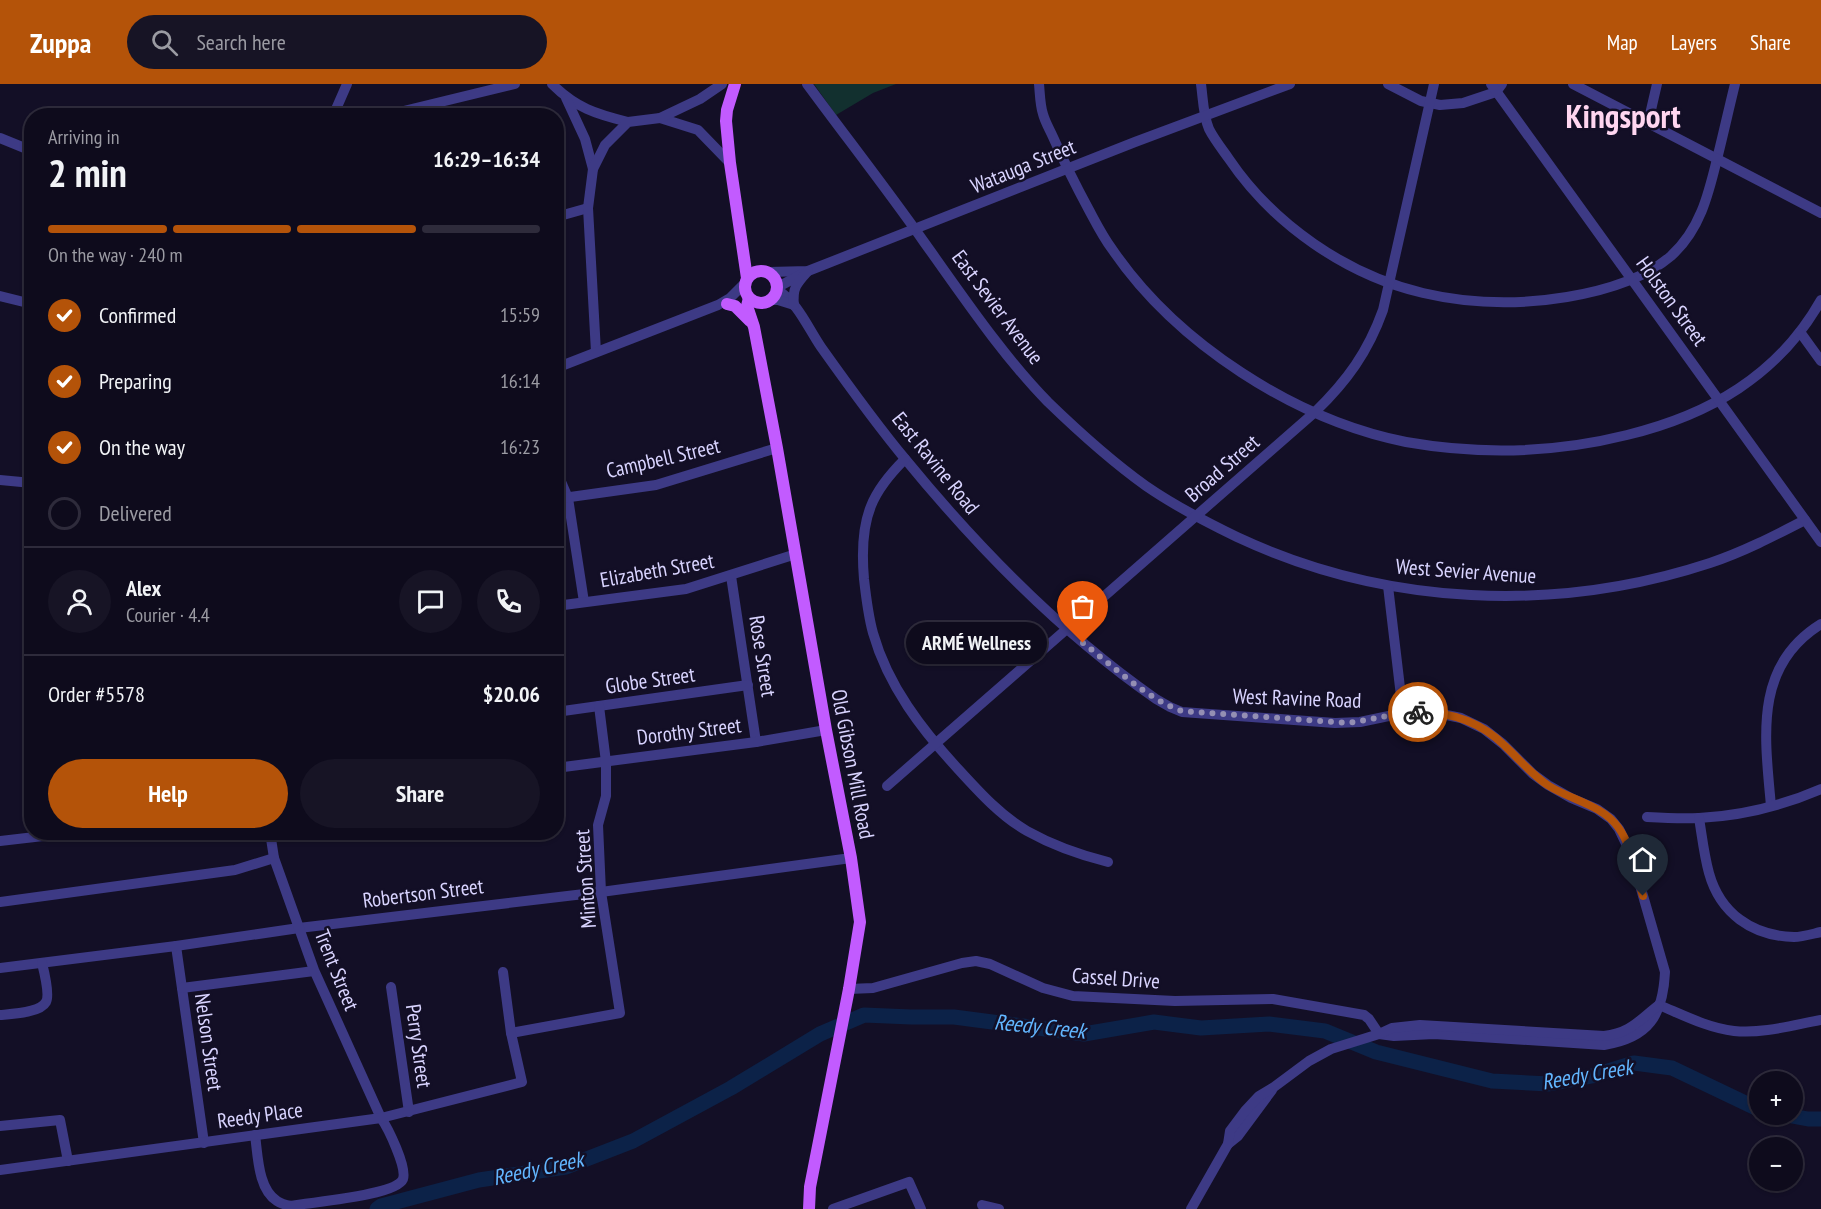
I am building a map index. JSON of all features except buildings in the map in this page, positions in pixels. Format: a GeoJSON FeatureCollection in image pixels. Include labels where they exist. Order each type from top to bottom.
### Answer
{"type":"FeatureCollection","features":[{"type":"Feature","properties":{"kind":"main road"},"geometry":{"type":"LineString","coordinates":[[735,84],[727,110],[730,163],[744,247],[745,291],[755,302],[772,295],[776,279],[766,272],[744,247]]}},
{"type":"Feature","properties":{"kind":"main road"},"geometry":{"type":"LineString","coordinates":[[746,280],[754,272],[766,272]]}},
{"type":"Feature","properties":{"kind":"main road","name":"Old Gibson Mill Road"},"geometry":{"type":"LineString","coordinates":[[754,327],[772,295]]}},
{"type":"Feature","properties":{"kind":"main road","name":"Old Gibson Mill Road"},"geometry":{"type":"LineString","coordinates":[[749,298],[747,306],[754,327],[777,448],[860,922],[810,1187],[809,1209]]}},
{"type":"Feature","properties":{"kind":"main road"},"geometry":{"type":"LineString","coordinates":[[722,305],[735,306],[754,327]]}},
{"type":"Feature","properties":{"kind":"street"},"geometry":{"type":"LineString","coordinates":[[336,108],[347,84]]}},
{"type":"Feature","properties":{"kind":"street"},"geometry":{"type":"LineString","coordinates":[[416,108],[515,84]]}},
{"type":"Feature","properties":{"kind":"street"},"geometry":{"type":"LineString","coordinates":[[552,84],[566,98],[598,115],[628,122],[660,118],[700,99],[722,84]]}},
{"type":"Feature","properties":{"kind":"street","name":"East Sevier Avenue"},"geometry":{"type":"LineString","coordinates":[[807,84],[999,343],[1046,399],[1109,458],[1196,517]]}},
{"type":"Feature","properties":{"kind":"street"},"geometry":{"type":"LineString","coordinates":[[1039,84],[1043,113],[1067,170],[1110,248],[1139,285],[1200,343],[1228,364],[1263,386],[1315,412],[1372,433],[1405,441],[1457,448],[1521,450],[1586,444],[1633,434],[1720,401],[1765,370],[1800,332],[1821,300]]}},
{"type":"Feature","properties":{"kind":"street"},"geometry":{"type":"LineString","coordinates":[[1201,84],[1205,116],[1213,135],[1234,167],[1271,208],[1318,246],[1355,268],[1390,283],[1422,293],[1449,298],[1504,302],[1555,299],[1612,286],[1648,272],[1672,255],[1693,229],[1707,198],[1735,84]]}},
{"type":"Feature","properties":{"kind":"street","name":"Watauga Street"},"geometry":{"type":"LineString","coordinates":[[766,272],[808,271],[1135,142],[1290,84]]}},
{"type":"Feature","properties":{"kind":"street"},"geometry":{"type":"LineString","coordinates":[[1388,84],[1430,104],[1463,103],[1496,87]]}},
{"type":"Feature","properties":{"kind":"street","name":"Broad Street"},"geometry":{"type":"LineString","coordinates":[[886,786],[1196,517],[1334,393],[1364,353],[1378,326],[1390,283],[1434,84]]}},
{"type":"Feature","properties":{"kind":"street"},"geometry":{"type":"LineString","coordinates":[[1648,123],[1658,84]]}},
{"type":"Feature","properties":{"kind":"street"},"geometry":{"type":"LineString","coordinates":[[1578,85],[1821,213]]}},
{"type":"Feature","properties":{"kind":"street","name":"Holston Street"},"geometry":{"type":"LineString","coordinates":[[1496,87],[1821,542]]}},
{"type":"Feature","properties":{"kind":"street"},"geometry":{"type":"LineString","coordinates":[[566,98],[585,139],[592,169],[588,208],[596,352]]}},
{"type":"Feature","properties":{"kind":"street"},"geometry":{"type":"LineString","coordinates":[[660,118],[698,130],[730,163]]}},
{"type":"Feature","properties":{"kind":"street"},"geometry":{"type":"LineString","coordinates":[[592,169],[605,145],[628,122]]}},
{"type":"Feature","properties":{"kind":"street"},"geometry":{"type":"LineString","coordinates":[[0,138],[24,147]]}},
{"type":"Feature","properties":{"kind":"street"},"geometry":{"type":"LineString","coordinates":[[564,215],[588,208]]}},
{"type":"Feature","properties":{"kind":"street"},"geometry":{"type":"LineString","coordinates":[[808,271],[798,282],[792,294],[794,305],[778,300],[772,295],[808,271]]}},
{"type":"Feature","properties":{"kind":"street"},"geometry":{"type":"LineString","coordinates":[[722,305],[746,280]]}},
{"type":"Feature","properties":{"kind":"street"},"geometry":{"type":"LineString","coordinates":[[0,296],[24,302]]}},
{"type":"Feature","properties":{"kind":"street"},"geometry":{"type":"LineString","coordinates":[[564,365],[722,305],[749,298]]}},
{"type":"Feature","properties":{"kind":"street","name":"East Ravine Road"},"geometry":{"type":"LineString","coordinates":[[794,305],[831,361],[905,459],[979,544],[1067,629]]}},
{"type":"Feature","properties":{"kind":"street"},"geometry":{"type":"LineString","coordinates":[[1800,332],[1821,361]]}},
{"type":"Feature","properties":{"kind":"street","name":"Campbell Street"},"geometry":{"type":"LineString","coordinates":[[564,499],[656,485],[777,448]]}},
{"type":"Feature","properties":{"kind":"street"},"geometry":{"type":"LineString","coordinates":[[905,459],[885,480],[870,507],[864,546],[866,600],[873,633],[890,677],[915,719],[935,744],[1000,812],[1026,830],[1066,849],[1108,862]]}},
{"type":"Feature","properties":{"kind":"street"},"geometry":{"type":"LineString","coordinates":[[0,480],[24,482]]}},
{"type":"Feature","properties":{"kind":"street"},"geometry":{"type":"LineString","coordinates":[[564,508],[584,602]]}},
{"type":"Feature","properties":{"kind":"street","name":"West Sevier Avenue"},"geometry":{"type":"LineString","coordinates":[[1196,517],[1259,547],[1342,575],[1388,586],[1438,593],[1510,596],[1568,594],[1619,587],[1662,577],[1712,562],[1761,543],[1805,520]]}},
{"type":"Feature","properties":{"kind":"street","name":"Elizabeth Street"},"geometry":{"type":"LineString","coordinates":[[564,605],[686,589],[796,554]]}},
{"type":"Feature","properties":{"kind":"street","name":"Rose Street"},"geometry":{"type":"LineString","coordinates":[[731,576],[756,742]]}},
{"type":"Feature","properties":{"kind":"street"},"geometry":{"type":"LineString","coordinates":[[1388,586],[1403,713]]}},
{"type":"Feature","properties":{"kind":"street"},"geometry":{"type":"LineString","coordinates":[[1771,806],[1766,715],[1770,693],[1777,674],[1789,653],[1803,636],[1821,624]]}},
{"type":"Feature","properties":{"kind":"street","name":"West Ravine Road"},"geometry":{"type":"LineString","coordinates":[[1067,629],[1145,691],[1170,707],[1182,711],[1349,723],[1403,713],[1432,712],[1461,718],[1484,729],[1503,744],[1533,774],[1571,798],[1597,809],[1611,819],[1619,829],[1630,854],[1662,957],[1665,972],[1664,988],[1654,1018],[1641,1032],[1627,1040],[1604,1045],[1434,1034],[1394,1036],[1375,1034],[1331,1049],[1309,1061],[1274,1087],[1238,1136],[1228,1144],[1192,1208]]}},
{"type":"Feature","properties":{"kind":"street","name":"Globe Street"},"geometry":{"type":"LineString","coordinates":[[564,711],[748,686]]}},
{"type":"Feature","properties":{"kind":"street","name":"Minton Street"},"geometry":{"type":"LineString","coordinates":[[511,1033],[620,1013],[601,892],[598,825],[606,796],[606,762],[598,706]]}},
{"type":"Feature","properties":{"kind":"street","name":"Dorothy Street"},"geometry":{"type":"LineString","coordinates":[[564,767],[756,742],[826,729]]}},
{"type":"Feature","properties":{"kind":"street"},"geometry":{"type":"LineString","coordinates":[[1647,817],[1699,818],[1771,806],[1821,789]]}},
{"type":"Feature","properties":{"kind":"street"},"geometry":{"type":"LineString","coordinates":[[1699,818],[1709,873],[1718,896],[1736,918],[1761,932],[1795,937],[1821,932]]}},
{"type":"Feature","properties":{"kind":"street"},"geometry":{"type":"LineString","coordinates":[[0,841],[24,838]]}},
{"type":"Feature","properties":{"kind":"street","name":"Trent Street"},"geometry":{"type":"LineString","coordinates":[[255,1136],[264,1184],[279,1203],[291,1206],[374,1193],[399,1183],[404,1174],[387,1127],[314,971],[274,858],[271,840]]}},
{"type":"Feature","properties":{"kind":"street"},"geometry":{"type":"LineString","coordinates":[[0,902],[235,870],[274,858]]}},
{"type":"Feature","properties":{"kind":"street","name":"Robertson Street"},"geometry":{"type":"LineString","coordinates":[[0,968],[850,858]]}},
{"type":"Feature","properties":{"kind":"street","name":"Nelson Street"},"geometry":{"type":"LineString","coordinates":[[176,946],[204,1143]]}},
{"type":"Feature","properties":{"kind":"street","name":"Cassel Drive"},"geometry":{"type":"LineString","coordinates":[[849,989],[873,988],[976,961],[990,964],[1043,988],[1073,996],[1175,1001],[1280,1000],[1364,1015],[1369,1019],[1375,1034]]}},
{"type":"Feature","properties":{"kind":"street"},"geometry":{"type":"LineString","coordinates":[[0,1015],[37,1010],[46,1002],[42,963]]}},
{"type":"Feature","properties":{"kind":"street"},"geometry":{"type":"LineString","coordinates":[[182,988],[314,971]]}},
{"type":"Feature","properties":{"kind":"street"},"geometry":{"type":"LineString","coordinates":[[503,972],[511,1033]]}},
{"type":"Feature","properties":{"kind":"street","name":"Perry Street"},"geometry":{"type":"LineString","coordinates":[[391,987],[409,1112]]}},
{"type":"Feature","properties":{"kind":"street"},"geometry":{"type":"LineString","coordinates":[[1659,1005],[1708,1025],[1733,1031],[1757,1031],[1821,1020]]}},
{"type":"Feature","properties":{"kind":"street","name":"Reedy Place"},"geometry":{"type":"LineString","coordinates":[[0,1170],[381,1118],[522,1082],[511,1033]]}},
{"type":"Feature","properties":{"kind":"street"},"geometry":{"type":"LineString","coordinates":[[0,1126],[60,1120],[68,1161]]}},
{"type":"Feature","properties":{"kind":"street"},"geometry":{"type":"LineString","coordinates":[[833,1209],[909,1182],[921,1209]]}},
{"type":"Feature","properties":{"kind":"street"},"geometry":{"type":"LineString","coordinates":[[982,1205],[999,1209]]}},
{"type":"Feature","properties":{"kind":"green space"},"geometry":{"type":"Polygon","coordinates":[[[814,84],[896,84],[873,93],[836,115],[814,84]]]}},
{"type":"Feature","properties":{"kind":"waterway","name":"Reedy Creek"},"geometry":{"type":"LineString","coordinates":[[377,1209],[479,1180],[566,1167],[633,1141],[731,1088],[820,1034],[864,1015],[954,1017],[1084,1034],[1154,1022],[1201,1028],[1269,1024],[1325,1031],[1376,1052],[1492,1081],[1549,1084],[1592,1076],[1634,1063],[1672,1068],[1749,1105]]}},
{"type":"Feature","properties":{"kind":"waterway","name":"Reedy Creek"},"geometry":{"type":"LineString","coordinates":[[1803,1118],[1821,1119]]}},
{"type":"Feature","properties":{"kind":"way so far"},"geometry":{"type":"LineString","coordinates":[[1083,643],[1145,691],[1170,707],[1182,711],[1335,723],[1360,722],[1418,712]]}},
{"type":"Feature","properties":{"kind":"place","name":"ARMÉ Wellness"},"geometry":{"type":"Point","coordinates":[1083,643]}},
{"type":"Feature","properties":{"kind":"district","name":"Kingsport"},"geometry":{"type":"Point","coordinates":[1623,115]}},
{"type":"Feature","properties":{"kind":"route"},"geometry":{"type":"LineString","coordinates":[[1418,712],[1432,712],[1461,718],[1484,729],[1548,785],[1597,809],[1611,819],[1626,840],[1643,896]]}}]}
